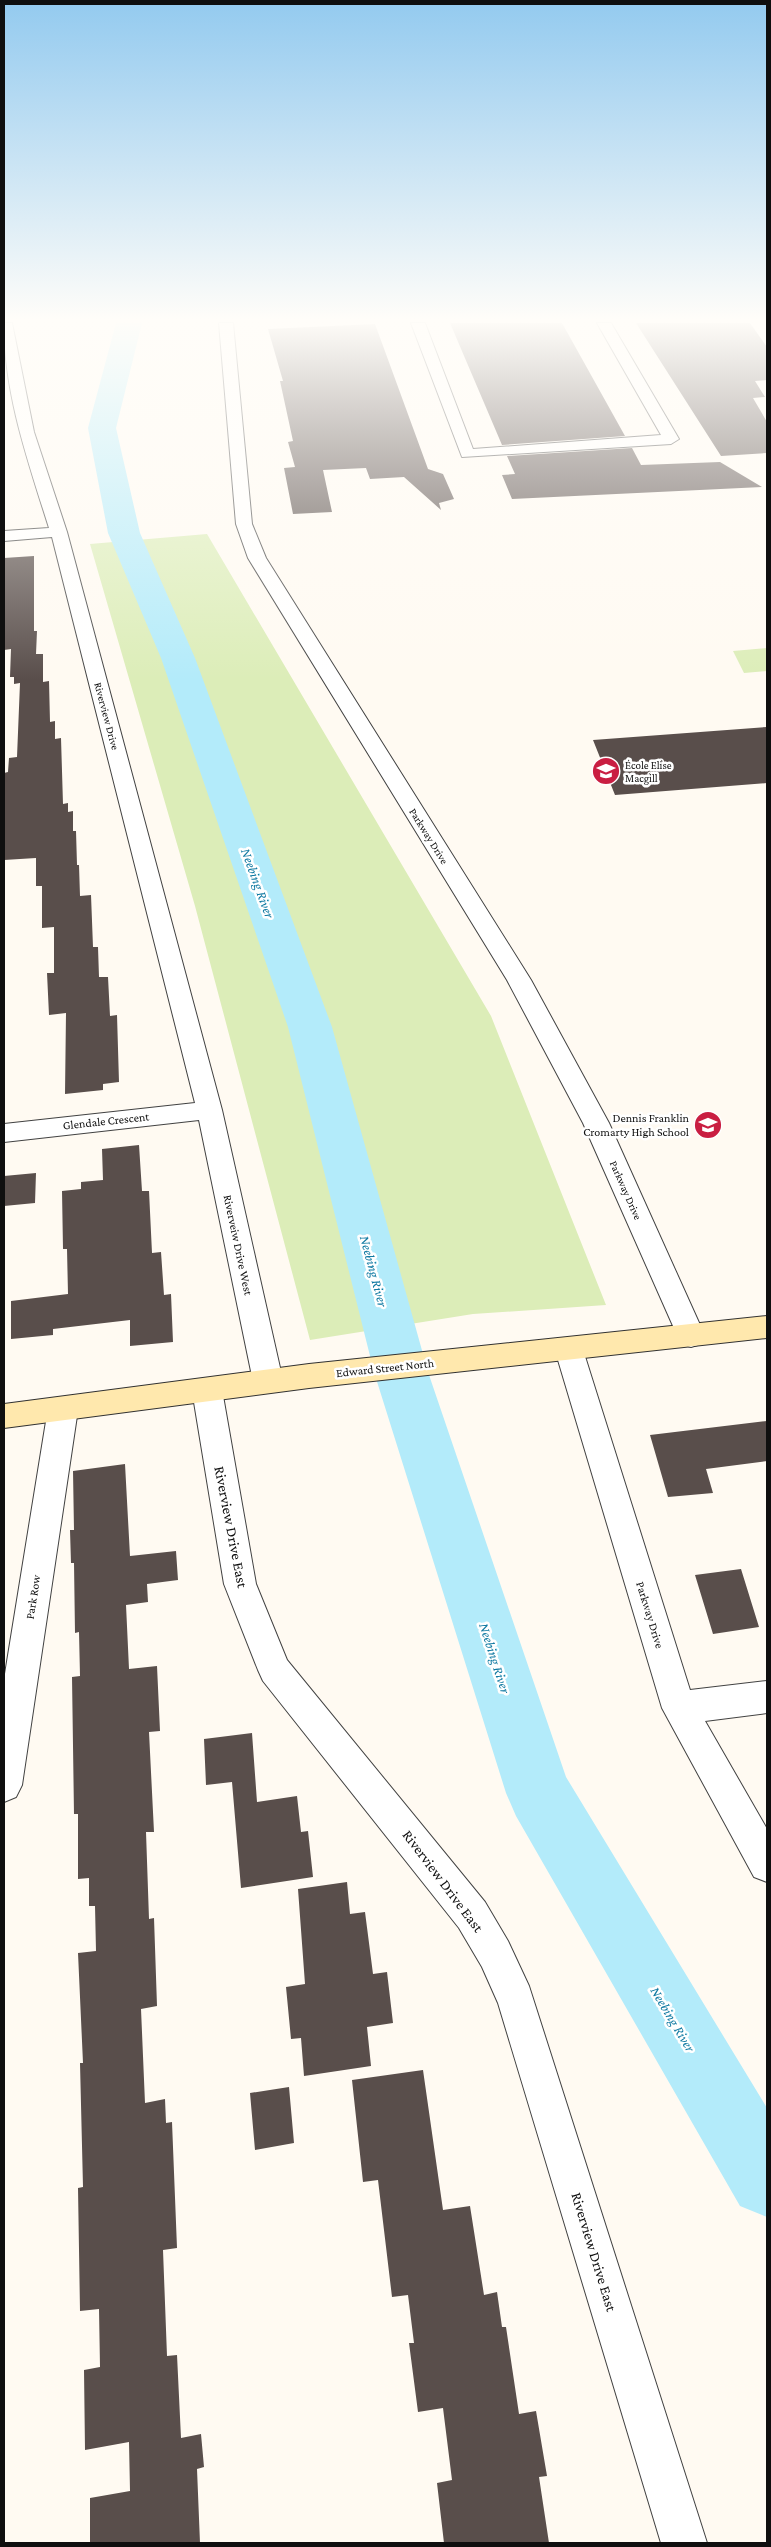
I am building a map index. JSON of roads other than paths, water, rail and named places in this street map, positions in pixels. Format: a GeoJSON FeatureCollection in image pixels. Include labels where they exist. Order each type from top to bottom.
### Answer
{"type":"FeatureCollection","features":[{"type":"Feature","properties":{"kind":"main road","name":"Edward Street North"},"geometry":{"type":"LineString","coordinates":[[4,1416],[309,1376],[569,1350],[767,1327]]}},
{"type":"Feature","properties":{"kind":"street","name":"Riverview Drive"},"geometry":{"type":"LineString","coordinates":[[22,442],[59,532],[209,1110]]}},
{"type":"Feature","properties":{"kind":"street","name":"Parkway Drive"},"geometry":{"type":"LineString","coordinates":[[237,442],[244,524],[257,558],[519,980],[596,1123],[691,1336]]}},
{"type":"Feature","properties":{"kind":"street"},"geometry":{"type":"LineString","coordinates":[[462,442],[467,454],[632,442]]}},
{"type":"Feature","properties":{"kind":"street"},"geometry":{"type":"LineString","coordinates":[[4,536],[59,532]]}},
{"type":"Feature","properties":{"kind":"street","name":"Glendale Crescent"},"geometry":{"type":"LineString","coordinates":[[4,1133],[209,1110]]}},
{"type":"Feature","properties":{"kind":"street","name":"Riverveiw Drive West"},"geometry":{"type":"LineString","coordinates":[[209,1110],[268,1381]]}},
{"type":"Feature","properties":{"kind":"street","name":"Parkway Drive"},"geometry":{"type":"LineString","coordinates":[[569,1350],[679,1708],[767,1864]]}},
{"type":"Feature","properties":{"kind":"street","name":"Riverview Drive East"},"geometry":{"type":"LineString","coordinates":[[207,1390],[240,1584],[275,1670],[472,1915],[495,1954],[516,1999],[684,2543]]}},
{"type":"Feature","properties":{"kind":"street","name":"Park Row"},"geometry":{"type":"LineString","coordinates":[[4,1785],[63,1409]]}},
{"type":"Feature","properties":{"kind":"street"},"geometry":{"type":"LineString","coordinates":[[679,1708],[767,1697]]}},
{"type":"Feature","properties":{"kind":"waterway","name":"Neebing River"},"geometry":{"type":"LineString","coordinates":[[105,442],[124,533],[178,658],[310,1027],[401,1372],[539,1793],[767,2179]]}},
{"type":"Feature","properties":{"kind":"place","name":"École Elise Macgill"},"geometry":{"type":"Point","coordinates":[606,771]}},
{"type":"Feature","properties":{"kind":"place","name":"Dennis Franklin Cromarty High School"},"geometry":{"type":"Point","coordinates":[708,1125]}}]}
